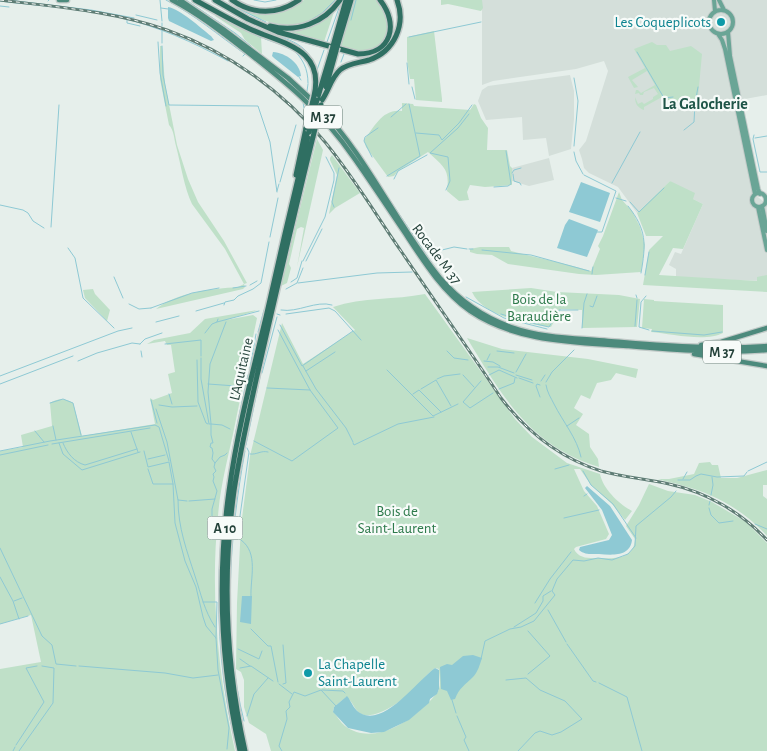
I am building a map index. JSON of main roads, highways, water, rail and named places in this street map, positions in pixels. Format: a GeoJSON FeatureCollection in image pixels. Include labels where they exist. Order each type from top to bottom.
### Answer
{"type":"FeatureCollection","features":[{"type":"Feature","properties":{"kind":"highway"},"geometry":{"type":"LineString","coordinates":[[59,0],[67,0]]}},
{"type":"Feature","properties":{"kind":"highway","name":"Rocade M 37"},"geometry":{"type":"LineString","coordinates":[[172,0],[213,26],[285,81],[310,104],[329,124],[349,150],[434,272],[449,290],[488,317],[526,332],[563,337],[726,352],[767,350]]}},
{"type":"Feature","properties":{"kind":"highway","name":"Rocade M 37"},"geometry":{"type":"LineString","coordinates":[[180,0],[208,17],[288,78],[326,114],[349,144],[434,272]]}},
{"type":"Feature","properties":{"kind":"highway"},"geometry":{"type":"LineString","coordinates":[[196,0],[243,26],[299,49],[309,60],[313,70],[319,100]]}},
{"type":"Feature","properties":{"kind":"highway"},"geometry":{"type":"LineString","coordinates":[[215,0],[248,19],[289,36],[358,54],[379,49],[386,42],[390,34],[390,16],[380,0]]}},
{"type":"Feature","properties":{"kind":"highway"},"geometry":{"type":"LineString","coordinates":[[222,0],[259,22],[274,27],[290,28],[306,26],[318,20],[332,10],[340,0]]}},
{"type":"Feature","properties":{"kind":"highway"},"geometry":{"type":"LineString","coordinates":[[232,0],[247,8],[266,12],[282,9],[299,0]]}},
{"type":"Feature","properties":{"kind":"highway","name":"L'Aquitaine"},"geometry":{"type":"LineString","coordinates":[[335,49],[346,0]]}},
{"type":"Feature","properties":{"kind":"highway","name":"L'Aquitaine"},"geometry":{"type":"LineString","coordinates":[[245,751],[230,650],[227,594],[229,547],[238,464],[309,132],[351,0]]}},
{"type":"Feature","properties":{"kind":"highway"},"geometry":{"type":"LineString","coordinates":[[309,132],[319,100],[327,93],[338,72],[351,64],[373,58],[390,46],[400,24],[400,11],[397,0]]}},
{"type":"Feature","properties":{"kind":"highway","name":"L'Aquitaine"},"geometry":{"type":"LineString","coordinates":[[274,291],[309,132]]}},
{"type":"Feature","properties":{"kind":"highway","name":"L'Aquitaine"},"geometry":{"type":"LineString","coordinates":[[240,751],[230,698],[225,651],[222,594],[224,547],[235,453],[271,307]]}},
{"type":"Feature","properties":{"kind":"highway"},"geometry":{"type":"LineString","coordinates":[[676,348],[714,344],[767,328]]}},
{"type":"Feature","properties":{"kind":"highway","name":"Rocade M 37"},"geometry":{"type":"LineString","coordinates":[[676,348],[767,346]]}},
{"type":"Feature","properties":{"kind":"highway"},"geometry":{"type":"LineString","coordinates":[[676,348],[767,366]]}},
{"type":"Feature","properties":{"kind":"main road"},"geometry":{"type":"LineString","coordinates":[[714,0],[715,11]]}},
{"type":"Feature","properties":{"kind":"main road"},"geometry":{"type":"LineString","coordinates":[[719,0],[724,10]]}},
{"type":"Feature","properties":{"kind":"main road"},"geometry":{"type":"LineString","coordinates":[[760,206],[754,206],[752,201],[755,194],[723,42],[708,24],[710,16],[715,11],[724,10],[730,13],[733,19],[732,26],[728,32],[730,56],[758,189],[765,200],[760,206],[767,250]]}},
{"type":"Feature","properties":{"kind":"main road"},"geometry":{"type":"LineString","coordinates":[[718,34],[728,32]]}},
{"type":"Feature","properties":{"kind":"main road"},"geometry":{"type":"LineString","coordinates":[[755,194],[760,194]]}},
{"type":"Feature","properties":{"kind":"main road"},"geometry":{"type":"LineString","coordinates":[[760,206],[767,231]]}},
{"type":"Feature","properties":{"kind":"water"},"geometry":{"type":"Polygon","coordinates":[[[168,7],[173,8],[190,19],[214,40],[211,41],[169,21],[168,7]]]}},
{"type":"Feature","properties":{"kind":"water"},"geometry":{"type":"Polygon","coordinates":[[[273,52],[283,54],[292,60],[298,67],[301,76],[298,77],[274,58],[272,56],[273,52]]]}},
{"type":"Feature","properties":{"kind":"water"},"geometry":{"type":"Polygon","coordinates":[[[581,182],[610,193],[600,222],[569,212],[581,182]]]}},
{"type":"Feature","properties":{"kind":"water"},"geometry":{"type":"Polygon","coordinates":[[[569,219],[598,230],[587,257],[557,248],[569,219]]]}},
{"type":"Feature","properties":{"kind":"water"},"geometry":{"type":"Polygon","coordinates":[[[587,486],[610,506],[632,540],[628,550],[620,554],[591,554],[579,550],[580,547],[609,540],[612,535],[602,510],[585,488],[587,486]]]}},
{"type":"Feature","properties":{"kind":"water"},"geometry":{"type":"Polygon","coordinates":[[[242,596],[252,596],[251,624],[240,622],[242,596]]]}},
{"type":"Feature","properties":{"kind":"water"},"geometry":{"type":"Polygon","coordinates":[[[473,655],[482,658],[478,670],[460,689],[455,699],[451,700],[447,691],[441,689],[440,667],[447,664],[452,665],[463,656],[473,655]]]}},
{"type":"Feature","properties":{"kind":"water"},"geometry":{"type":"Polygon","coordinates":[[[435,668],[439,670],[439,689],[437,694],[409,720],[384,732],[371,733],[348,728],[333,712],[334,707],[347,696],[359,713],[371,716],[381,713],[401,700],[435,668]]]}},
{"type":"Feature","properties":{"kind":"waterway"},"geometry":{"type":"LineString","coordinates":[[8,0],[91,10],[134,18]]}},
{"type":"Feature","properties":{"kind":"waterway"},"geometry":{"type":"LineString","coordinates":[[160,0],[162,21]]}},
{"type":"Feature","properties":{"kind":"waterway"},"geometry":{"type":"LineString","coordinates":[[166,0],[187,12],[245,54],[243,56]]}},
{"type":"Feature","properties":{"kind":"waterway"},"geometry":{"type":"LineString","coordinates":[[186,0],[251,46]]}},
{"type":"Feature","properties":{"kind":"waterway"},"geometry":{"type":"LineString","coordinates":[[254,0],[265,2],[276,0]]}},
{"type":"Feature","properties":{"kind":"waterway"},"geometry":{"type":"LineString","coordinates":[[306,23],[322,13],[335,0]]}},
{"type":"Feature","properties":{"kind":"waterway"},"geometry":{"type":"LineString","coordinates":[[351,20],[356,0]]}},
{"type":"Feature","properties":{"kind":"waterway"},"geometry":{"type":"LineString","coordinates":[[0,1],[89,11],[118,17],[174,35],[228,61]]}},
{"type":"Feature","properties":{"kind":"waterway"},"geometry":{"type":"LineString","coordinates":[[327,42],[340,5]]}},
{"type":"Feature","properties":{"kind":"waterway"},"geometry":{"type":"LineString","coordinates":[[0,6],[9,7]]}},
{"type":"Feature","properties":{"kind":"waterway"},"geometry":{"type":"LineString","coordinates":[[161,8],[168,9]]}},
{"type":"Feature","properties":{"kind":"waterway"},"geometry":{"type":"LineString","coordinates":[[237,8],[266,22]]}},
{"type":"Feature","properties":{"kind":"waterway"},"geometry":{"type":"LineString","coordinates":[[136,15],[157,20]]}},
{"type":"Feature","properties":{"kind":"waterway"},"geometry":{"type":"LineString","coordinates":[[127,19],[127,23],[140,26]]}},
{"type":"Feature","properties":{"kind":"waterway"},"geometry":{"type":"LineString","coordinates":[[242,22],[300,46],[311,57],[318,76]]}},
{"type":"Feature","properties":{"kind":"waterway"},"geometry":{"type":"LineString","coordinates":[[409,37],[481,22]]}},
{"type":"Feature","properties":{"kind":"waterway"},"geometry":{"type":"LineString","coordinates":[[237,26],[262,38]]}},
{"type":"Feature","properties":{"kind":"waterway"},"geometry":{"type":"LineString","coordinates":[[162,31],[162,43]]}},
{"type":"Feature","properties":{"kind":"waterway"},"geometry":{"type":"LineString","coordinates":[[285,37],[324,48]]}},
{"type":"Feature","properties":{"kind":"waterway"},"geometry":{"type":"LineString","coordinates":[[265,39],[288,47]]}},
{"type":"Feature","properties":{"kind":"waterway"},"geometry":{"type":"LineString","coordinates":[[158,42],[160,73],[166,106]]}},
{"type":"Feature","properties":{"kind":"waterway"},"geometry":{"type":"LineString","coordinates":[[162,46],[163,75],[169,105],[258,106],[270,142],[277,192]]}},
{"type":"Feature","properties":{"kind":"waterway"},"geometry":{"type":"LineString","coordinates":[[292,49],[304,64],[308,83]]}},
{"type":"Feature","properties":{"kind":"waterway"},"geometry":{"type":"LineString","coordinates":[[317,70],[324,50]]}},
{"type":"Feature","properties":{"kind":"waterway"},"geometry":{"type":"LineString","coordinates":[[637,52],[664,98],[673,97]]}},
{"type":"Feature","properties":{"kind":"waterway"},"geometry":{"type":"LineString","coordinates":[[341,62],[344,54]]}},
{"type":"Feature","properties":{"kind":"waterway"},"geometry":{"type":"LineString","coordinates":[[407,63],[409,84]]}},
{"type":"Feature","properties":{"kind":"waterway"},"geometry":{"type":"LineString","coordinates":[[574,78],[578,101],[574,146]]}},
{"type":"Feature","properties":{"kind":"waterway"},"geometry":{"type":"LineString","coordinates":[[307,91],[308,84]]}},
{"type":"Feature","properties":{"kind":"waterway"},"geometry":{"type":"LineString","coordinates":[[412,87],[415,99]]}},
{"type":"Feature","properties":{"kind":"waterway"},"geometry":{"type":"LineString","coordinates":[[696,98],[698,87]]}},
{"type":"Feature","properties":{"kind":"waterway"},"geometry":{"type":"LineString","coordinates":[[303,102],[304,108]]}},
{"type":"Feature","properties":{"kind":"waterway"},"geometry":{"type":"LineString","coordinates":[[684,130],[694,122],[695,103]]}},
{"type":"Feature","properties":{"kind":"waterway"},"geometry":{"type":"LineString","coordinates":[[391,117],[406,104]]}},
{"type":"Feature","properties":{"kind":"waterway"},"geometry":{"type":"LineString","coordinates":[[387,176],[420,156],[409,104]]}},
{"type":"Feature","properties":{"kind":"waterway"},"geometry":{"type":"LineString","coordinates":[[51,227],[59,105]]}},
{"type":"Feature","properties":{"kind":"waterway"},"geometry":{"type":"LineString","coordinates":[[416,133],[439,135],[442,140],[459,123],[472,105]]}},
{"type":"Feature","properties":{"kind":"waterway"},"geometry":{"type":"LineString","coordinates":[[329,114],[352,143]]}},
{"type":"Feature","properties":{"kind":"waterway"},"geometry":{"type":"LineString","coordinates":[[446,190],[450,181],[448,157],[430,153],[458,128],[469,114]]}},
{"type":"Feature","properties":{"kind":"waterway"},"geometry":{"type":"LineString","coordinates":[[280,182],[296,125]]}},
{"type":"Feature","properties":{"kind":"waterway"},"geometry":{"type":"LineString","coordinates":[[372,157],[364,141],[365,137],[378,128]]}},
{"type":"Feature","properties":{"kind":"waterway"},"geometry":{"type":"LineString","coordinates":[[612,183],[640,132]]}},
{"type":"Feature","properties":{"kind":"waterway"},"geometry":{"type":"LineString","coordinates":[[754,135],[753,139],[760,172],[767,172]]}},
{"type":"Feature","properties":{"kind":"waterway"},"geometry":{"type":"LineString","coordinates":[[755,138],[767,136]]}},
{"type":"Feature","properties":{"kind":"waterway"},"geometry":{"type":"LineString","coordinates":[[494,187],[511,184],[506,151]]}},
{"type":"Feature","properties":{"kind":"waterway"},"geometry":{"type":"LineString","coordinates":[[574,152],[576,161],[583,174]]}},
{"type":"Feature","properties":{"kind":"waterway"},"geometry":{"type":"LineString","coordinates":[[394,179],[398,171],[427,155]]}},
{"type":"Feature","properties":{"kind":"waterway"},"geometry":{"type":"LineString","coordinates":[[303,261],[325,217],[334,180],[334,173],[326,157]]}},
{"type":"Feature","properties":{"kind":"waterway"},"geometry":{"type":"LineString","coordinates":[[334,207],[332,202],[339,168]]}},
{"type":"Feature","properties":{"kind":"waterway"},"geometry":{"type":"LineString","coordinates":[[512,173],[514,170],[521,168]]}},
{"type":"Feature","properties":{"kind":"waterway"},"geometry":{"type":"LineString","coordinates":[[513,174],[514,181],[521,185]]}},
{"type":"Feature","properties":{"kind":"waterway"},"geometry":{"type":"LineString","coordinates":[[584,175],[616,191],[602,232],[597,232]]}},
{"type":"Feature","properties":{"kind":"waterway"},"geometry":{"type":"LineString","coordinates":[[277,191],[279,184]]}},
{"type":"Feature","properties":{"kind":"waterway"},"geometry":{"type":"LineString","coordinates":[[379,184],[434,266]]}},
{"type":"Feature","properties":{"kind":"waterway"},"geometry":{"type":"LineString","coordinates":[[630,202],[639,212],[664,188]]}},
{"type":"Feature","properties":{"kind":"waterway"},"geometry":{"type":"LineString","coordinates":[[270,237],[278,198]]}},
{"type":"Feature","properties":{"kind":"waterway"},"geometry":{"type":"LineString","coordinates":[[616,198],[626,201]]}},
{"type":"Feature","properties":{"kind":"waterway"},"geometry":{"type":"LineString","coordinates":[[0,205],[23,210],[28,213],[33,221],[44,228]]}},
{"type":"Feature","properties":{"kind":"waterway"},"geometry":{"type":"LineString","coordinates":[[628,206],[639,223],[644,238],[641,273]]}},
{"type":"Feature","properties":{"kind":"waterway"},"geometry":{"type":"LineString","coordinates":[[306,261],[322,229]]}},
{"type":"Feature","properties":{"kind":"waterway"},"geometry":{"type":"LineString","coordinates":[[224,305],[225,302],[234,300],[261,283],[269,242]]}},
{"type":"Feature","properties":{"kind":"waterway"},"geometry":{"type":"LineString","coordinates":[[442,250],[454,247],[467,249]]}},
{"type":"Feature","properties":{"kind":"waterway"},"geometry":{"type":"LineString","coordinates":[[68,248],[75,258],[83,298],[114,328]]}},
{"type":"Feature","properties":{"kind":"waterway"},"geometry":{"type":"LineString","coordinates":[[482,250],[531,255],[589,271]]}},
{"type":"Feature","properties":{"kind":"waterway"},"geometry":{"type":"LineString","coordinates":[[645,275],[649,252]]}},
{"type":"Feature","properties":{"kind":"waterway"},"geometry":{"type":"LineString","coordinates":[[291,282],[297,278],[302,261]]}},
{"type":"Feature","properties":{"kind":"waterway"},"geometry":{"type":"LineString","coordinates":[[592,274],[593,267]]}},
{"type":"Feature","properties":{"kind":"waterway"},"geometry":{"type":"LineString","coordinates":[[286,289],[297,283],[303,268]]}},
{"type":"Feature","properties":{"kind":"waterway"},"geometry":{"type":"LineString","coordinates":[[298,283],[377,273],[412,272]]}},
{"type":"Feature","properties":{"kind":"waterway"},"geometry":{"type":"LineString","coordinates":[[114,277],[123,298]]}},
{"type":"Feature","properties":{"kind":"waterway"},"geometry":{"type":"LineString","coordinates":[[250,285],[257,281]]}},
{"type":"Feature","properties":{"kind":"waterway"},"geometry":{"type":"LineString","coordinates":[[233,288],[246,286]]}},
{"type":"Feature","properties":{"kind":"waterway"},"geometry":{"type":"LineString","coordinates":[[151,308],[192,293],[219,288]]}},
{"type":"Feature","properties":{"kind":"waterway"},"geometry":{"type":"LineString","coordinates":[[582,328],[584,303],[587,294]]}},
{"type":"Feature","properties":{"kind":"waterway"},"geometry":{"type":"LineString","coordinates":[[590,306],[593,307],[597,296]]}},
{"type":"Feature","properties":{"kind":"waterway"},"geometry":{"type":"LineString","coordinates":[[646,296],[641,302],[639,327],[649,330]]}},
{"type":"Feature","properties":{"kind":"waterway"},"geometry":{"type":"LineString","coordinates":[[466,297],[504,318],[547,329]]}},
{"type":"Feature","properties":{"kind":"waterway"},"geometry":{"type":"LineString","coordinates":[[635,326],[637,300]]}},
{"type":"Feature","properties":{"kind":"waterway"},"geometry":{"type":"LineString","coordinates":[[196,311],[224,303]]}},
{"type":"Feature","properties":{"kind":"waterway"},"geometry":{"type":"LineString","coordinates":[[129,304],[139,309],[151,308]]}},
{"type":"Feature","properties":{"kind":"waterway"},"geometry":{"type":"LineString","coordinates":[[281,310],[294,310],[320,304],[332,305]]}},
{"type":"Feature","properties":{"kind":"waterway"},"geometry":{"type":"LineString","coordinates":[[286,314],[329,308],[335,311],[361,340]]}},
{"type":"Feature","properties":{"kind":"waterway"},"geometry":{"type":"LineString","coordinates":[[258,332],[264,310]]}},
{"type":"Feature","properties":{"kind":"waterway"},"geometry":{"type":"LineString","coordinates":[[501,314],[549,327],[559,310],[578,310]]}},
{"type":"Feature","properties":{"kind":"waterway"},"geometry":{"type":"LineString","coordinates":[[217,322],[259,311]]}},
{"type":"Feature","properties":{"kind":"waterway"},"geometry":{"type":"LineString","coordinates":[[156,322],[179,316]]}},
{"type":"Feature","properties":{"kind":"waterway"},"geometry":{"type":"LineString","coordinates":[[262,373],[277,317]]}},
{"type":"Feature","properties":{"kind":"waterway"},"geometry":{"type":"LineString","coordinates":[[205,333],[218,319]]}},
{"type":"Feature","properties":{"kind":"waterway"},"geometry":{"type":"LineString","coordinates":[[226,322],[210,364],[208,392],[211,424],[222,425],[230,429]]}},
{"type":"Feature","properties":{"kind":"waterway"},"geometry":{"type":"LineString","coordinates":[[280,325],[302,366],[353,331]]}},
{"type":"Feature","properties":{"kind":"waterway"},"geometry":{"type":"LineString","coordinates":[[0,376],[118,331],[132,328]]}},
{"type":"Feature","properties":{"kind":"waterway"},"geometry":{"type":"LineString","coordinates":[[254,441],[292,461],[338,428],[310,390],[278,330]]}},
{"type":"Feature","properties":{"kind":"waterway"},"geometry":{"type":"LineString","coordinates":[[652,331],[704,335],[722,332]]}},
{"type":"Feature","properties":{"kind":"waterway"},"geometry":{"type":"LineString","coordinates":[[140,344],[145,339],[162,333]]}},
{"type":"Feature","properties":{"kind":"waterway"},"geometry":{"type":"LineString","coordinates":[[250,368],[256,334]]}},
{"type":"Feature","properties":{"kind":"waterway"},"geometry":{"type":"LineString","coordinates":[[165,344],[201,340],[201,356]]}},
{"type":"Feature","properties":{"kind":"waterway"},"geometry":{"type":"LineString","coordinates":[[78,361],[97,353],[132,343],[140,344]]}},
{"type":"Feature","properties":{"kind":"waterway"},"geometry":{"type":"LineString","coordinates":[[546,382],[552,372],[574,350]]}},
{"type":"Feature","properties":{"kind":"waterway"},"geometry":{"type":"LineString","coordinates":[[141,351],[142,357]]}},
{"type":"Feature","properties":{"kind":"waterway"},"geometry":{"type":"LineString","coordinates":[[447,351],[454,358],[468,360]]}},
{"type":"Feature","properties":{"kind":"waterway"},"geometry":{"type":"LineString","coordinates":[[497,351],[514,353]]}},
{"type":"Feature","properties":{"kind":"waterway"},"geometry":{"type":"LineString","coordinates":[[306,371],[335,352]]}},
{"type":"Feature","properties":{"kind":"waterway"},"geometry":{"type":"LineString","coordinates":[[487,360],[490,354]]}},
{"type":"Feature","properties":{"kind":"waterway"},"geometry":{"type":"LineString","coordinates":[[516,372],[526,354]]}},
{"type":"Feature","properties":{"kind":"waterway"},"geometry":{"type":"LineString","coordinates":[[0,384],[73,356]]}},
{"type":"Feature","properties":{"kind":"waterway"},"geometry":{"type":"LineString","coordinates":[[201,358],[201,379],[209,424],[211,424],[213,443],[211,443],[210,447],[212,448],[212,459],[215,463],[216,471],[213,474],[213,481],[217,491],[212,509],[212,518],[214,520]]}},
{"type":"Feature","properties":{"kind":"waterway"},"geometry":{"type":"LineString","coordinates":[[197,360],[198,402],[208,424]]}},
{"type":"Feature","properties":{"kind":"waterway"},"geometry":{"type":"LineString","coordinates":[[484,361],[493,362],[500,367]]}},
{"type":"Feature","properties":{"kind":"waterway"},"geometry":{"type":"LineString","coordinates":[[303,366],[316,389],[346,428],[353,442]]}},
{"type":"Feature","properties":{"kind":"waterway"},"geometry":{"type":"LineString","coordinates":[[488,367],[498,367],[514,373]]}},
{"type":"Feature","properties":{"kind":"waterway"},"geometry":{"type":"LineString","coordinates":[[387,370],[433,416],[458,404]]}},
{"type":"Feature","properties":{"kind":"waterway"},"geometry":{"type":"LineString","coordinates":[[489,375],[499,370],[517,378]]}},
{"type":"Feature","properties":{"kind":"waterway"},"geometry":{"type":"LineString","coordinates":[[437,379],[460,374]]}},
{"type":"Feature","properties":{"kind":"waterway"},"geometry":{"type":"LineString","coordinates":[[231,724],[220,636],[220,548],[231,461],[248,375]]}},
{"type":"Feature","properties":{"kind":"waterway"},"geometry":{"type":"LineString","coordinates":[[463,375],[474,387]]}},
{"type":"Feature","properties":{"kind":"waterway"},"geometry":{"type":"LineString","coordinates":[[516,375],[532,380]]}},
{"type":"Feature","properties":{"kind":"waterway"},"geometry":{"type":"LineString","coordinates":[[541,381],[545,375]]}},
{"type":"Feature","properties":{"kind":"waterway"},"geometry":{"type":"LineString","coordinates":[[246,445],[260,377]]}},
{"type":"Feature","properties":{"kind":"waterway"},"geometry":{"type":"LineString","coordinates":[[499,389],[514,383],[515,378]]}},
{"type":"Feature","properties":{"kind":"waterway"},"geometry":{"type":"LineString","coordinates":[[519,378],[533,383]]}},
{"type":"Feature","properties":{"kind":"waterway"},"geometry":{"type":"LineString","coordinates":[[421,389],[436,380],[451,406]]}},
{"type":"Feature","properties":{"kind":"waterway"},"geometry":{"type":"LineString","coordinates":[[481,381],[463,402],[470,408],[493,393]]}},
{"type":"Feature","properties":{"kind":"waterway"},"geometry":{"type":"LineString","coordinates":[[208,384],[236,386]]}},
{"type":"Feature","properties":{"kind":"waterway"},"geometry":{"type":"LineString","coordinates":[[540,385],[537,384],[536,386],[540,397]]}},
{"type":"Feature","properties":{"kind":"waterway"},"geometry":{"type":"LineString","coordinates":[[546,385],[550,397],[573,437],[581,457]]}},
{"type":"Feature","properties":{"kind":"waterway"},"geometry":{"type":"LineString","coordinates":[[267,388],[310,390]]}},
{"type":"Feature","properties":{"kind":"waterway"},"geometry":{"type":"LineString","coordinates":[[413,394],[419,390],[441,412]]}},
{"type":"Feature","properties":{"kind":"waterway"},"geometry":{"type":"LineString","coordinates":[[169,394],[172,404]]}},
{"type":"Feature","properties":{"kind":"waterway"},"geometry":{"type":"LineString","coordinates":[[50,403],[63,399],[73,403],[81,435]]}},
{"type":"Feature","properties":{"kind":"waterway"},"geometry":{"type":"LineString","coordinates":[[151,400],[157,423]]}},
{"type":"Feature","properties":{"kind":"waterway"},"geometry":{"type":"LineString","coordinates":[[159,405],[172,407],[197,406]]}},
{"type":"Feature","properties":{"kind":"waterway"},"geometry":{"type":"LineString","coordinates":[[156,409],[167,442],[178,500],[187,501]]}},
{"type":"Feature","properties":{"kind":"waterway"},"geometry":{"type":"LineString","coordinates":[[353,443],[354,445],[398,424],[434,417]]}},
{"type":"Feature","properties":{"kind":"waterway"},"geometry":{"type":"LineString","coordinates":[[567,426],[579,418]]}},
{"type":"Feature","properties":{"kind":"waterway"},"geometry":{"type":"LineString","coordinates":[[0,451],[50,441],[155,425],[159,427],[169,461]]}},
{"type":"Feature","properties":{"kind":"waterway"},"geometry":{"type":"LineString","coordinates":[[53,426],[56,440]]}},
{"type":"Feature","properties":{"kind":"waterway"},"geometry":{"type":"LineString","coordinates":[[52,444],[150,428]]}},
{"type":"Feature","properties":{"kind":"waterway"},"geometry":{"type":"LineString","coordinates":[[35,431],[44,442]]}},
{"type":"Feature","properties":{"kind":"waterway"},"geometry":{"type":"LineString","coordinates":[[131,432],[138,452]]}},
{"type":"Feature","properties":{"kind":"waterway"},"geometry":{"type":"LineString","coordinates":[[59,443],[63,454],[82,470],[140,452]]}},
{"type":"Feature","properties":{"kind":"waterway"},"geometry":{"type":"LineString","coordinates":[[63,443],[71,457],[85,465],[137,449]]}},
{"type":"Feature","properties":{"kind":"waterway"},"geometry":{"type":"LineString","coordinates":[[0,455],[48,445]]}},
{"type":"Feature","properties":{"kind":"waterway"},"geometry":{"type":"LineString","coordinates":[[239,523],[249,452],[247,448]]}},
{"type":"Feature","properties":{"kind":"waterway"},"geometry":{"type":"LineString","coordinates":[[144,451],[148,467],[169,462],[173,484],[175,523],[185,561],[196,587],[206,626],[216,638],[218,670],[229,728],[227,749]]}},
{"type":"Feature","properties":{"kind":"waterway"},"geometry":{"type":"LineString","coordinates":[[244,721],[237,688],[233,654],[230,621],[230,586],[235,518],[245,451]]}},
{"type":"Feature","properties":{"kind":"waterway"},"geometry":{"type":"LineString","coordinates":[[250,454],[268,452]]}},
{"type":"Feature","properties":{"kind":"waterway"},"geometry":{"type":"LineString","coordinates":[[215,463],[227,453]]}},
{"type":"Feature","properties":{"kind":"waterway"},"geometry":{"type":"LineString","coordinates":[[148,459],[165,455]]}},
{"type":"Feature","properties":{"kind":"waterway"},"geometry":{"type":"LineString","coordinates":[[748,471],[767,462]]}},
{"type":"Feature","properties":{"kind":"waterway"},"geometry":{"type":"LineString","coordinates":[[555,469],[569,465]]}},
{"type":"Feature","properties":{"kind":"waterway"},"geometry":{"type":"LineString","coordinates":[[148,469],[153,484],[173,484]]}},
{"type":"Feature","properties":{"kind":"waterway"},"geometry":{"type":"LineString","coordinates":[[583,471],[591,485],[613,504],[636,538]]}},
{"type":"Feature","properties":{"kind":"waterway"},"geometry":{"type":"LineString","coordinates":[[683,479],[687,472]]}},
{"type":"Feature","properties":{"kind":"waterway"},"geometry":{"type":"LineString","coordinates":[[678,480],[690,480],[701,474],[717,477],[744,476],[747,472]]}},
{"type":"Feature","properties":{"kind":"waterway"},"geometry":{"type":"LineString","coordinates":[[711,495],[712,477]]}},
{"type":"Feature","properties":{"kind":"waterway"},"geometry":{"type":"LineString","coordinates":[[481,659],[485,641],[510,629],[521,627],[534,621],[555,595],[552,591],[557,579],[573,560],[584,561],[598,558],[612,560],[628,554],[635,546],[636,526],[676,491]]}},
{"type":"Feature","properties":{"kind":"waterway"},"geometry":{"type":"LineString","coordinates":[[189,501],[215,499]]}},
{"type":"Feature","properties":{"kind":"waterway"},"geometry":{"type":"LineString","coordinates":[[178,500],[181,530],[186,548],[205,608],[215,627]]}},
{"type":"Feature","properties":{"kind":"waterway"},"geometry":{"type":"LineString","coordinates":[[709,505],[710,501]]}},
{"type":"Feature","properties":{"kind":"waterway"},"geometry":{"type":"LineString","coordinates":[[709,508],[711,515],[719,523],[733,521]]}},
{"type":"Feature","properties":{"kind":"waterway"},"geometry":{"type":"LineString","coordinates":[[564,518],[599,510]]}},
{"type":"Feature","properties":{"kind":"waterway"},"geometry":{"type":"LineString","coordinates":[[755,524],[767,529]]}},
{"type":"Feature","properties":{"kind":"waterway"},"geometry":{"type":"LineString","coordinates":[[241,540],[247,545],[252,559],[251,597]]}},
{"type":"Feature","properties":{"kind":"waterway"},"geometry":{"type":"LineString","coordinates":[[0,548],[42,636],[52,645],[56,664],[76,666]]}},
{"type":"Feature","properties":{"kind":"waterway"},"geometry":{"type":"LineString","coordinates":[[535,603],[550,579],[571,552]]}},
{"type":"Feature","properties":{"kind":"waterway"},"geometry":{"type":"LineString","coordinates":[[0,577],[13,601],[19,619]]}},
{"type":"Feature","properties":{"kind":"waterway"},"geometry":{"type":"LineString","coordinates":[[514,627],[536,613],[543,601],[543,596],[551,591]]}},
{"type":"Feature","properties":{"kind":"waterway"},"geometry":{"type":"LineString","coordinates":[[14,601],[22,598]]}},
{"type":"Feature","properties":{"kind":"waterway"},"geometry":{"type":"LineString","coordinates":[[203,602],[217,602],[216,638]]}},
{"type":"Feature","properties":{"kind":"waterway"},"geometry":{"type":"LineString","coordinates":[[548,610],[566,642]]}},
{"type":"Feature","properties":{"kind":"waterway"},"geometry":{"type":"LineString","coordinates":[[0,624],[28,616]]}},
{"type":"Feature","properties":{"kind":"waterway"},"geometry":{"type":"LineString","coordinates":[[251,629],[268,646],[271,646],[278,682]]}},
{"type":"Feature","properties":{"kind":"waterway"},"geometry":{"type":"LineString","coordinates":[[528,631],[550,656],[528,674]]}},
{"type":"Feature","properties":{"kind":"waterway"},"geometry":{"type":"LineString","coordinates":[[567,644],[593,681],[596,682]]}},
{"type":"Feature","properties":{"kind":"waterway"},"geometry":{"type":"LineString","coordinates":[[283,645],[286,683],[283,684]]}},
{"type":"Feature","properties":{"kind":"waterway"},"geometry":{"type":"LineString","coordinates":[[238,649],[259,659],[262,651]]}},
{"type":"Feature","properties":{"kind":"waterway"},"geometry":{"type":"LineString","coordinates":[[240,659],[250,666]]}},
{"type":"Feature","properties":{"kind":"waterway"},"geometry":{"type":"LineString","coordinates":[[16,745],[44,702],[26,668],[37,666]]}},
{"type":"Feature","properties":{"kind":"waterway"},"geometry":{"type":"LineString","coordinates":[[19,751],[53,703],[54,668],[42,666]]}},
{"type":"Feature","properties":{"kind":"waterway"},"geometry":{"type":"LineString","coordinates":[[79,666],[165,673],[193,678],[218,675]]}},
{"type":"Feature","properties":{"kind":"waterway"},"geometry":{"type":"LineString","coordinates":[[240,668],[251,666],[273,681]]}},
{"type":"Feature","properties":{"kind":"waterway"},"geometry":{"type":"LineString","coordinates":[[247,716],[254,694],[268,678]]}},
{"type":"Feature","properties":{"kind":"waterway"},"geometry":{"type":"LineString","coordinates":[[506,680],[526,678],[540,690],[565,701],[582,719],[561,732],[552,735],[540,731],[535,733],[518,751]]}},
{"type":"Feature","properties":{"kind":"waterway"},"geometry":{"type":"LineString","coordinates":[[599,683],[627,697],[642,751]]}},
{"type":"Feature","properties":{"kind":"waterway"},"geometry":{"type":"LineString","coordinates":[[279,684],[292,694]]}},
{"type":"Feature","properties":{"kind":"waterway"},"geometry":{"type":"LineString","coordinates":[[282,751],[279,746],[287,719],[286,711],[290,707],[289,702],[294,692],[305,696],[321,690],[336,706]]}},
{"type":"Feature","properties":{"kind":"waterway"},"geometry":{"type":"LineString","coordinates":[[322,690],[343,691],[345,693]]}},
{"type":"Feature","properties":{"kind":"waterway"},"geometry":{"type":"LineString","coordinates":[[452,700],[456,713]]}},
{"type":"Feature","properties":{"kind":"waterway"},"geometry":{"type":"LineString","coordinates":[[457,716],[466,737],[464,740],[469,751]]}},
{"type":"Feature","properties":{"kind":"waterway"},"geometry":{"type":"LineString","coordinates":[[13,751],[15,747]]}},
{"type":"Feature","properties":{"kind":"railway"},"geometry":{"type":"LineString","coordinates":[[0,0],[84,10],[147,24],[190,39],[233,62],[254,76],[292,106],[325,142],[355,182],[501,398],[533,433],[558,451],[586,466],[609,473],[660,482],[696,492],[734,512],[767,540]]}},
{"type":"Feature","properties":{"kind":"place","name":"Les Coqueplicots"},"geometry":{"type":"Point","coordinates":[721,22]}},
{"type":"Feature","properties":{"kind":"place","name":"La Chapelle Saint-Laurent"},"geometry":{"type":"Point","coordinates":[308,673]}},
{"type":"Feature","properties":{"kind":"district","name":"La Galocherie"},"geometry":{"type":"Point","coordinates":[705,103]}},
{"type":"Feature","properties":{"kind":"park label","name":"Bois de la Baraudière"},"geometry":{"type":"Point","coordinates":[539,308]}},
{"type":"Feature","properties":{"kind":"park label","name":"Bois de Saint-Laurent"},"geometry":{"type":"Point","coordinates":[397,520]}}]}
